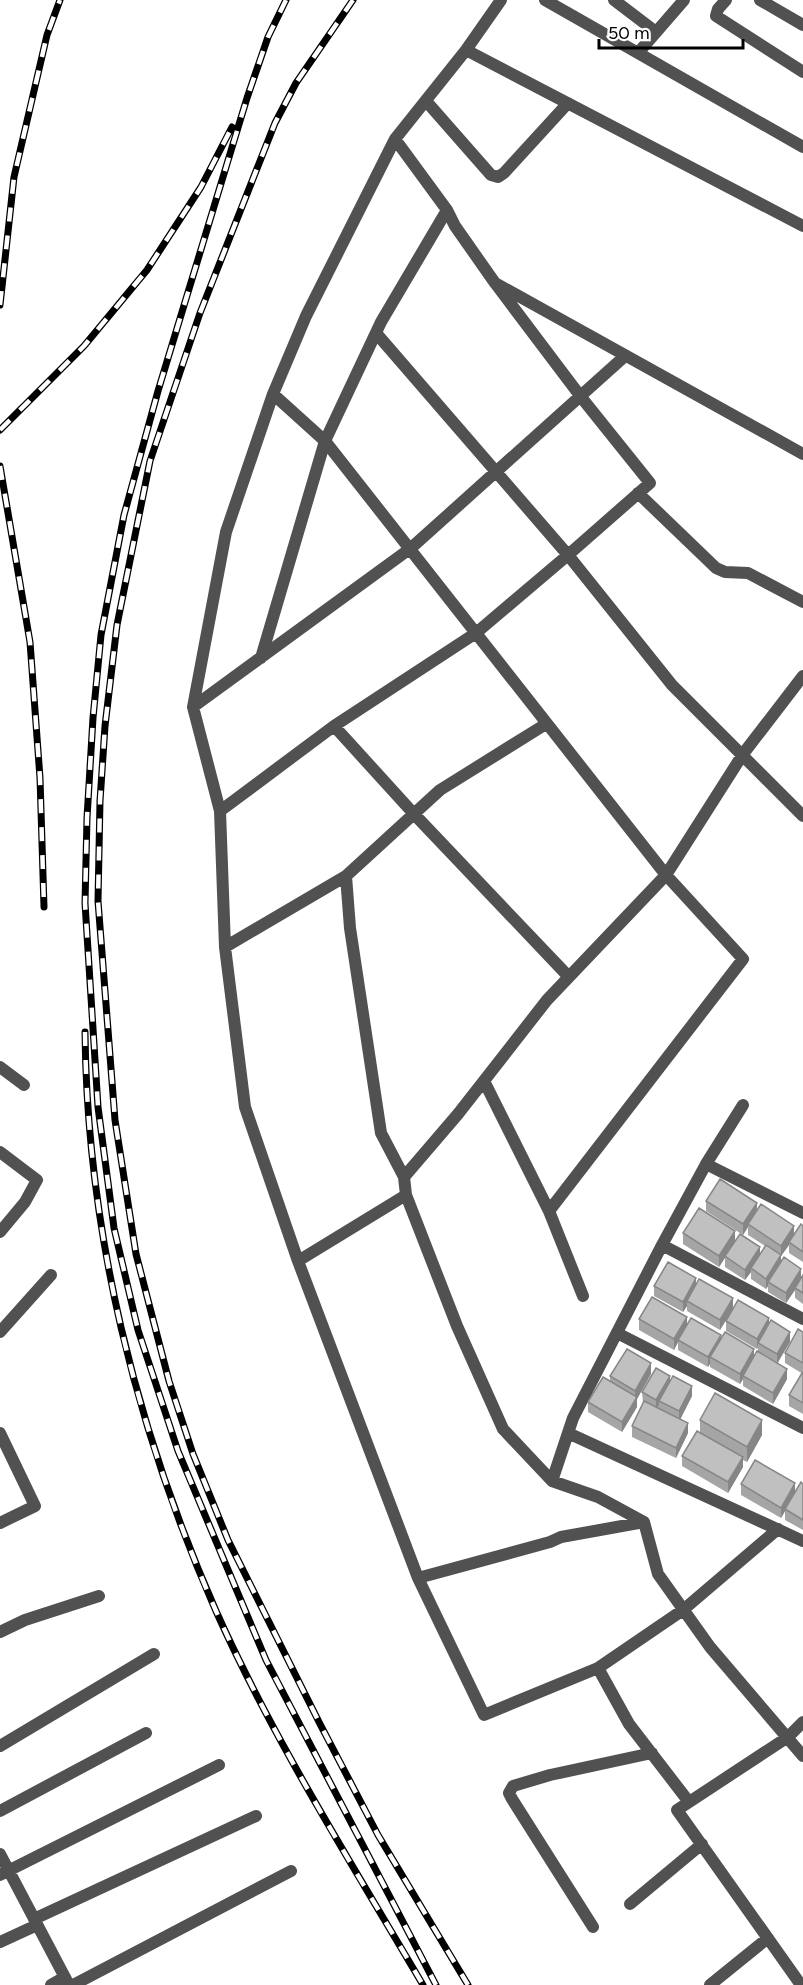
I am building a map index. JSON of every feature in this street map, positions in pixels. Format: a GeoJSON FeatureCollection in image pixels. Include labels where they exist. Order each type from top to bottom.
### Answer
{"type":"FeatureCollection","features":[{"type":"Feature","properties":{"kind":"street"},"geometry":{"type":"LineString","coordinates":[[501,0],[466,50],[395,139],[306,316],[273,394],[226,532],[193,708],[220,811],[225,947],[245,1107],[298,1261],[418,1578],[483,1715],[598,1668],[683,1610],[778,1530]]}},
{"type":"Feature","properties":{"kind":"street"},"geometry":{"type":"LineString","coordinates":[[545,0],[803,147]]}},
{"type":"Feature","properties":{"kind":"street"},"geometry":{"type":"LineString","coordinates":[[614,0],[656,32]]}},
{"type":"Feature","properties":{"kind":"street"},"geometry":{"type":"LineString","coordinates":[[638,53],[684,0]]}},
{"type":"Feature","properties":{"kind":"street"},"geometry":{"type":"LineString","coordinates":[[726,0],[718,9],[716,16],[803,72]]}},
{"type":"Feature","properties":{"kind":"street"},"geometry":{"type":"LineString","coordinates":[[759,0],[803,25]]}},
{"type":"Feature","properties":{"kind":"street"},"geometry":{"type":"LineString","coordinates":[[466,50],[803,226]]}},
{"type":"Feature","properties":{"kind":"street"},"geometry":{"type":"LineString","coordinates":[[426,101],[491,175],[498,177],[504,174],[568,103]]}},
{"type":"Feature","properties":{"kind":"street"},"geometry":{"type":"LineString","coordinates":[[220,811],[334,726],[476,633],[650,483],[581,397],[495,283],[455,226],[447,210],[395,139]]}},
{"type":"Feature","properties":{"kind":"street"},"geometry":{"type":"LineString","coordinates":[[261,657],[325,441],[376,333],[447,210]]}},
{"type":"Feature","properties":{"kind":"street"},"geometry":{"type":"LineString","coordinates":[[495,283],[803,454]]}},
{"type":"Feature","properties":{"kind":"street"},"geometry":{"type":"LineString","coordinates":[[376,333],[568,555],[672,685],[803,816]]}},
{"type":"Feature","properties":{"kind":"street"},"geometry":{"type":"LineString","coordinates":[[193,708],[411,548],[625,356]]}},
{"type":"Feature","properties":{"kind":"street"},"geometry":{"type":"LineString","coordinates":[[273,394],[325,441],[666,875],[743,959],[549,1211]]}},
{"type":"Feature","properties":{"kind":"street"},"geometry":{"type":"LineString","coordinates":[[638,493],[716,568],[725,572],[748,573],[803,602]]}},
{"type":"Feature","properties":{"kind":"street"},"geometry":{"type":"LineString","coordinates":[[404,1177],[484,1081],[547,1000],[666,875],[743,754],[803,676]]}},
{"type":"Feature","properties":{"kind":"street"},"geometry":{"type":"LineString","coordinates":[[225,947],[346,876],[440,790],[546,724]]}},
{"type":"Feature","properties":{"kind":"street"},"geometry":{"type":"LineString","coordinates":[[334,726],[569,977]]}},
{"type":"Feature","properties":{"kind":"street"},"geometry":{"type":"LineString","coordinates":[[346,876],[350,928],[381,1133],[404,1177],[406,1196],[457,1326],[503,1429],[552,1481],[598,1497],[644,1522],[658,1574],[710,1647],[803,1756]]}},
{"type":"Feature","properties":{"kind":"street"},"geometry":{"type":"LineString","coordinates":[[0,1067],[24,1086]]}},
{"type":"Feature","properties":{"kind":"street"},"geometry":{"type":"LineString","coordinates":[[484,1081],[549,1211],[583,1296]]}},
{"type":"Feature","properties":{"kind":"street"},"geometry":{"type":"LineString","coordinates":[[552,1481],[573,1418],[662,1245],[706,1164],[743,1105]]}},
{"type":"Feature","properties":{"kind":"street"},"geometry":{"type":"LineString","coordinates":[[0,1152],[37,1180],[25,1202],[0,1232]]}},
{"type":"Feature","properties":{"kind":"street"},"geometry":{"type":"LineString","coordinates":[[706,1164],[803,1213]]}},
{"type":"Feature","properties":{"kind":"street"},"geometry":{"type":"LineString","coordinates":[[298,1261],[406,1196]]}},
{"type":"Feature","properties":{"kind":"street"},"geometry":{"type":"LineString","coordinates":[[662,1245],[803,1319]]}},
{"type":"Feature","properties":{"kind":"street"},"geometry":{"type":"LineString","coordinates":[[0,1332],[51,1275]]}},
{"type":"Feature","properties":{"kind":"street"},"geometry":{"type":"LineString","coordinates":[[617,1333],[803,1428]]}},
{"type":"Feature","properties":{"kind":"street"},"geometry":{"type":"LineString","coordinates":[[0,1432],[35,1506],[0,1523]]}},
{"type":"Feature","properties":{"kind":"street"},"geometry":{"type":"LineString","coordinates":[[568,1433],[803,1541]]}},
{"type":"Feature","properties":{"kind":"street"},"geometry":{"type":"LineString","coordinates":[[418,1578],[561,1537],[644,1522]]}},
{"type":"Feature","properties":{"kind":"street"},"geometry":{"type":"LineString","coordinates":[[0,1632],[25,1620],[99,1596]]}},
{"type":"Feature","properties":{"kind":"street"},"geometry":{"type":"LineString","coordinates":[[0,1746],[154,1654]]}},
{"type":"Feature","properties":{"kind":"street"},"geometry":{"type":"LineString","coordinates":[[598,1668],[629,1724],[689,1802]]}},
{"type":"Feature","properties":{"kind":"street"},"geometry":{"type":"LineString","coordinates":[[801,1985],[677,1810],[788,1737],[803,1722]]}},
{"type":"Feature","properties":{"kind":"street"},"geometry":{"type":"LineString","coordinates":[[0,1811],[146,1733]]}},
{"type":"Feature","properties":{"kind":"street"},"geometry":{"type":"LineString","coordinates":[[593,1927],[509,1793],[513,1786],[550,1775],[652,1753]]}},
{"type":"Feature","properties":{"kind":"street"},"geometry":{"type":"LineString","coordinates":[[4,1872],[219,1765]]}},
{"type":"Feature","properties":{"kind":"street"},"geometry":{"type":"LineString","coordinates":[[0,1942],[36,1922],[256,1816]]}},
{"type":"Feature","properties":{"kind":"street"},"geometry":{"type":"LineString","coordinates":[[630,1904],[702,1844]]}},
{"type":"Feature","properties":{"kind":"street"},"geometry":{"type":"LineString","coordinates":[[0,1854],[4,1872],[36,1922],[69,1982]]}},
{"type":"Feature","properties":{"kind":"street"},"geometry":{"type":"LineString","coordinates":[[51,1985],[69,1982],[291,1871]]}},
{"type":"Feature","properties":{"kind":"street"},"geometry":{"type":"LineString","coordinates":[[710,1985],[768,1938]]}},
{"type":"Feature","properties":{"kind":"building"},"geometry":{"type":"Polygon","coordinates":[[[720,1179],[757,1203],[743,1224],[706,1201],[720,1179]]]}},
{"type":"Feature","properties":{"kind":"building"},"geometry":{"type":"Polygon","coordinates":[[[761,1204],[794,1226],[781,1246],[748,1224],[761,1204]]]}},
{"type":"Feature","properties":{"kind":"building"},"geometry":{"type":"Polygon","coordinates":[[[699,1208],[735,1231],[719,1256],[683,1233],[699,1208]]]}},
{"type":"Feature","properties":{"kind":"building"},"geometry":{"type":"Polygon","coordinates":[[[801,1224],[803,1226],[803,1252],[789,1242],[801,1224]]]}},
{"type":"Feature","properties":{"kind":"building"},"geometry":{"type":"Polygon","coordinates":[[[740,1234],[760,1247],[745,1270],[725,1256],[740,1234]]]}},
{"type":"Feature","properties":{"kind":"building"},"geometry":{"type":"Polygon","coordinates":[[[766,1245],[781,1255],[766,1279],[751,1268],[766,1245]]]}},
{"type":"Feature","properties":{"kind":"building"},"geometry":{"type":"Polygon","coordinates":[[[784,1257],[801,1269],[786,1293],[768,1282],[784,1257]]]}},
{"type":"Feature","properties":{"kind":"building"},"geometry":{"type":"Polygon","coordinates":[[[668,1262],[696,1278],[683,1302],[654,1286],[668,1262]]]}},
{"type":"Feature","properties":{"kind":"building"},"geometry":{"type":"Polygon","coordinates":[[[803,1275],[803,1293],[795,1288],[803,1275]]]}},
{"type":"Feature","properties":{"kind":"building"},"geometry":{"type":"Polygon","coordinates":[[[699,1279],[733,1298],[720,1320],[687,1301],[699,1279]]]}},
{"type":"Feature","properties":{"kind":"building"},"geometry":{"type":"Polygon","coordinates":[[[652,1297],[687,1317],[674,1339],[639,1319],[652,1297]]]}},
{"type":"Feature","properties":{"kind":"building"},"geometry":{"type":"Polygon","coordinates":[[[738,1300],[769,1318],[757,1339],[726,1321],[738,1300]]]}},
{"type":"Feature","properties":{"kind":"building"},"geometry":{"type":"Polygon","coordinates":[[[691,1318],[721,1335],[708,1357],[678,1340],[691,1318]]]}},
{"type":"Feature","properties":{"kind":"building"},"geometry":{"type":"Polygon","coordinates":[[[771,1320],[790,1332],[777,1354],[758,1343],[771,1320]]]}},
{"type":"Feature","properties":{"kind":"building"},"geometry":{"type":"Polygon","coordinates":[[[798,1329],[803,1332],[803,1363],[785,1353],[798,1329]]]}},
{"type":"Feature","properties":{"kind":"building"},"geometry":{"type":"Polygon","coordinates":[[[725,1332],[754,1349],[740,1374],[710,1357],[725,1332]]]}},
{"type":"Feature","properties":{"kind":"building"},"geometry":{"type":"Polygon","coordinates":[[[627,1349],[651,1363],[635,1391],[610,1376],[627,1349]]]}},
{"type":"Feature","properties":{"kind":"building"},"geometry":{"type":"Polygon","coordinates":[[[757,1351],[787,1369],[773,1393],[743,1376],[757,1351]]]}},
{"type":"Feature","properties":{"kind":"building"},"geometry":{"type":"Polygon","coordinates":[[[656,1368],[670,1376],[656,1400],[642,1392],[656,1368]]]}},
{"type":"Feature","properties":{"kind":"building"},"geometry":{"type":"Polygon","coordinates":[[[803,1374],[803,1403],[789,1395],[803,1374]]]}},
{"type":"Feature","properties":{"kind":"building"},"geometry":{"type":"Polygon","coordinates":[[[673,1376],[692,1386],[679,1411],[659,1401],[673,1376]]]}},
{"type":"Feature","properties":{"kind":"building"},"geometry":{"type":"Polygon","coordinates":[[[603,1377],[637,1397],[622,1422],[588,1402],[603,1377]]]}},
{"type":"Feature","properties":{"kind":"building"},"geometry":{"type":"Polygon","coordinates":[[[715,1393],[762,1420],[747,1447],[700,1420],[715,1393]]]}},
{"type":"Feature","properties":{"kind":"building"},"geometry":{"type":"Polygon","coordinates":[[[644,1401],[688,1423],[676,1448],[632,1426],[644,1401]]]}},
{"type":"Feature","properties":{"kind":"building"},"geometry":{"type":"Polygon","coordinates":[[[697,1431],[743,1457],[728,1482],[682,1456],[697,1431]]]}},
{"type":"Feature","properties":{"kind":"building"},"geometry":{"type":"Polygon","coordinates":[[[755,1460],[795,1483],[781,1508],[741,1484],[755,1460]]]}},
{"type":"Feature","properties":{"kind":"building"},"geometry":{"type":"Polygon","coordinates":[[[801,1482],[803,1484],[803,1520],[785,1509],[801,1482]]]}},
{"type":"Feature","properties":{"kind":"railway"},"geometry":{"type":"LineString","coordinates":[[0,305],[14,177],[47,35],[60,0]]}},
{"type":"Feature","properties":{"kind":"railway"},"geometry":{"type":"LineString","coordinates":[[286,0],[268,37],[247,98],[158,391],[124,515],[101,635],[87,818],[85,903],[98,1107],[114,1228],[138,1330],[178,1451],[266,1660],[436,1985]]}},
{"type":"Feature","properties":{"kind":"railway"},"geometry":{"type":"LineString","coordinates":[[353,0],[296,83],[275,123],[200,313],[150,461],[117,625],[105,726],[100,801],[98,901],[115,1120],[136,1254],[169,1381],[193,1454],[228,1540],[320,1724],[378,1835],[468,1985]]}},
{"type":"Feature","properties":{"kind":"railway"},"geometry":{"type":"LineString","coordinates":[[0,430],[84,346],[147,270],[201,187],[232,127]]}},
{"type":"Feature","properties":{"kind":"railway"},"geometry":{"type":"LineString","coordinates":[[0,466],[30,642],[40,778],[44,907]]}},
{"type":"Feature","properties":{"kind":"railway"},"geometry":{"type":"LineString","coordinates":[[85,1032],[88,1107],[95,1181],[106,1255],[121,1328],[162,1472],[187,1542],[238,1659],[314,1801],[423,1985]]}}]}
